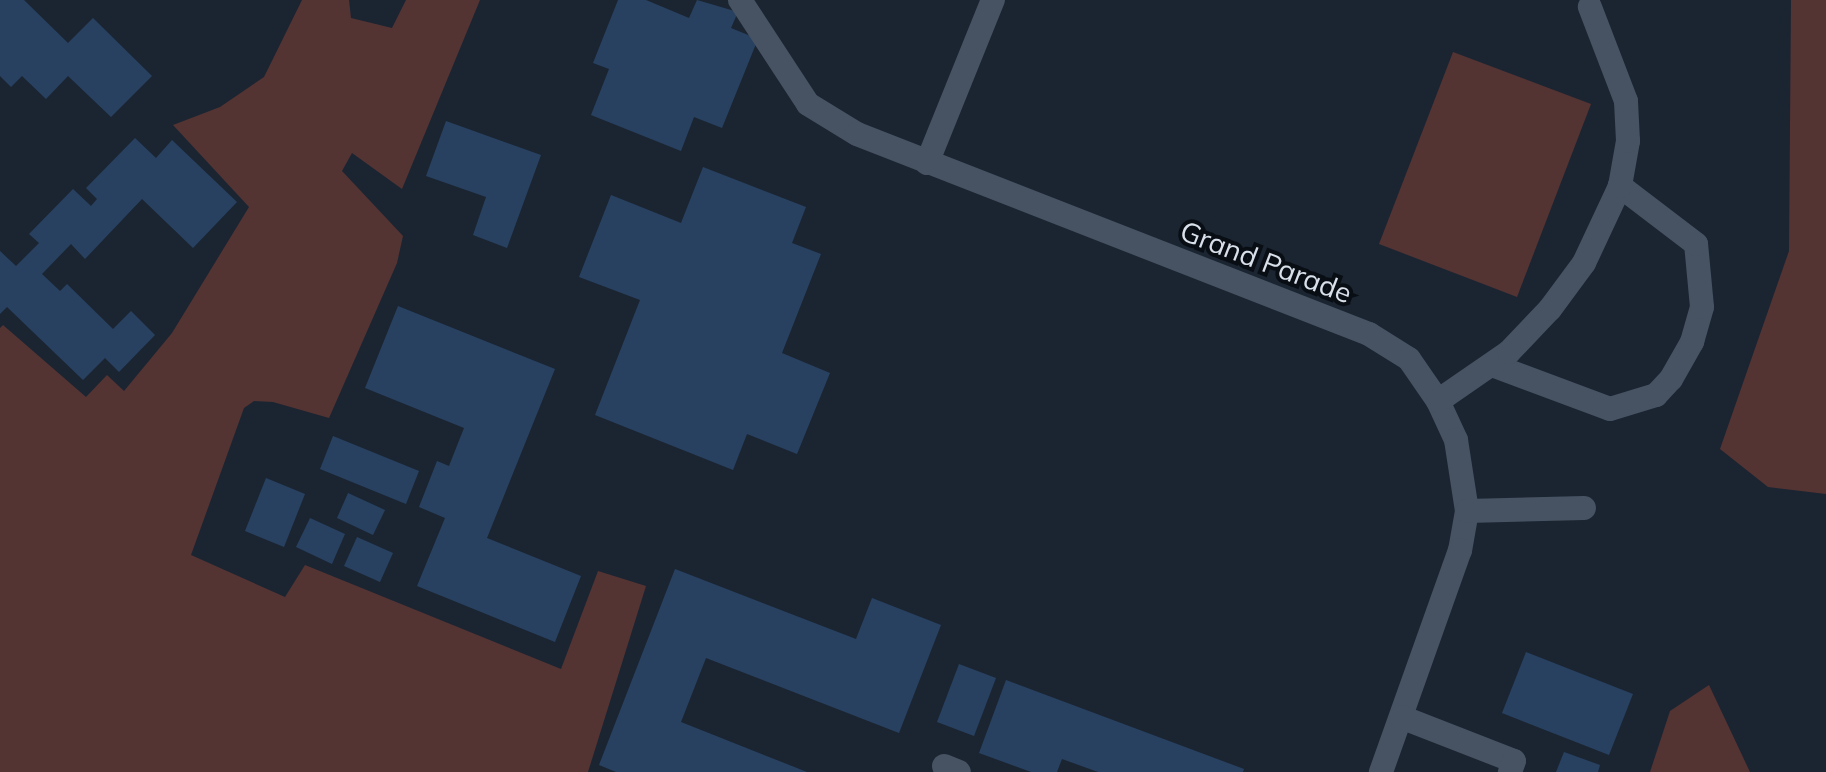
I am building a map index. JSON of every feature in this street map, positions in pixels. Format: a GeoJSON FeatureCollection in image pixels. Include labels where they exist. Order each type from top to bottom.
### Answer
{"type":"FeatureCollection","features":[{"type":"Feature","properties":{"kind":"street","name":"Grand Parade"},"geometry":{"type":"LineString","coordinates":[[740,0],[808,104],[857,134],[1369,334],[1409,359],[1438,401],[1456,440],[1467,511],[1460,550],[1381,772]]}},
{"type":"Feature","properties":{"kind":"street"},"geometry":{"type":"LineString","coordinates":[[927,163],[993,0]]}},
{"type":"Feature","properties":{"kind":"street"},"geometry":{"type":"LineString","coordinates":[[1438,401],[1492,365],[1550,309],[1584,263],[1620,186],[1628,141],[1626,101],[1590,7]]}},
{"type":"Feature","properties":{"kind":"street"},"geometry":{"type":"LineString","coordinates":[[1492,365],[1610,409],[1656,395],[1671,379],[1692,342],[1702,307],[1696,244],[1620,186]]}},
{"type":"Feature","properties":{"kind":"street"},"geometry":{"type":"LineString","coordinates":[[1467,511],[1584,508]]}},
{"type":"Feature","properties":{"kind":"street"},"geometry":{"type":"LineString","coordinates":[[1401,717],[1514,761],[1510,772]]}},
{"type":"Feature","properties":{"kind":"shaded area"},"geometry":{"type":"Polygon","coordinates":[[[302,0],[349,0],[351,18],[392,28],[406,0],[480,0],[402,189],[352,153],[342,171],[403,236],[397,263],[329,418],[273,402],[254,401],[244,408],[191,555],[285,597],[305,565],[561,669],[598,571],[646,586],[588,772],[0,772],[0,328],[3,325],[86,397],[107,375],[124,391],[172,333],[249,207],[173,125],[220,107],[264,77],[302,0]]]}},
{"type":"Feature","properties":{"kind":"shaded area"},"geometry":{"type":"Polygon","coordinates":[[[1791,0],[1826,0],[1826,494],[1768,487],[1720,449],[1789,251],[1791,0]]]}},
{"type":"Feature","properties":{"kind":"shaded area"},"geometry":{"type":"Polygon","coordinates":[[[1453,52],[1591,104],[1517,297],[1379,244],[1453,52]]]}},
{"type":"Feature","properties":{"kind":"shaded area"},"geometry":{"type":"Polygon","coordinates":[[[1709,685],[1750,772],[1650,772],[1670,711],[1709,685]]]}},
{"type":"Feature","properties":{"kind":"building"},"geometry":{"type":"Polygon","coordinates":[[[0,0],[24,0],[68,43],[93,18],[152,76],[111,117],[68,76],[46,99],[22,76],[11,87],[0,76],[0,0]]]}},
{"type":"Feature","properties":{"kind":"building"},"geometry":{"type":"Polygon","coordinates":[[[618,0],[646,0],[689,18],[697,0],[738,12],[731,28],[758,39],[722,128],[694,117],[681,151],[591,115],[609,69],[593,63],[618,0]]]}},
{"type":"Feature","properties":{"kind":"building"},"geometry":{"type":"Polygon","coordinates":[[[446,121],[541,155],[507,248],[473,235],[486,197],[426,176],[446,121]]]}},
{"type":"Feature","properties":{"kind":"building"},"geometry":{"type":"Polygon","coordinates":[[[135,138],[156,158],[172,140],[237,202],[193,248],[142,199],[85,259],[71,244],[42,274],[60,291],[67,284],[113,329],[131,311],[155,335],[119,372],[105,358],[83,380],[7,307],[0,314],[0,251],[16,266],[39,243],[29,234],[73,189],[91,206],[97,199],[86,188],[135,138]]]}},
{"type":"Feature","properties":{"kind":"building"},"geometry":{"type":"Polygon","coordinates":[[[703,167],[806,207],[792,243],[821,254],[782,353],[830,373],[797,454],[747,434],[733,470],[595,415],[640,300],[579,277],[611,195],[681,223],[703,167]]]}},
{"type":"Feature","properties":{"kind":"building"},"geometry":{"type":"Polygon","coordinates":[[[398,306],[555,369],[487,538],[581,576],[555,642],[417,586],[445,518],[419,507],[437,461],[449,466],[464,428],[365,388],[398,306]]]}},
{"type":"Feature","properties":{"kind":"building"},"geometry":{"type":"Polygon","coordinates":[[[333,436],[419,471],[406,504],[320,469],[333,436]]]}},
{"type":"Feature","properties":{"kind":"building"},"geometry":{"type":"Polygon","coordinates":[[[266,478],[305,494],[284,547],[245,531],[266,478]]]}},
{"type":"Feature","properties":{"kind":"building"},"geometry":{"type":"Polygon","coordinates":[[[348,493],[385,510],[373,535],[337,518],[348,493]]]}},
{"type":"Feature","properties":{"kind":"building"},"geometry":{"type":"Polygon","coordinates":[[[310,518],[345,534],[332,564],[296,547],[310,518]]]}},
{"type":"Feature","properties":{"kind":"building"},"geometry":{"type":"Polygon","coordinates":[[[357,537],[393,553],[380,582],[344,566],[357,537]]]}},
{"type":"Feature","properties":{"kind":"building"},"geometry":{"type":"Polygon","coordinates":[[[675,569],[856,639],[872,598],[941,625],[899,733],[706,658],[681,722],[807,772],[616,772],[599,765],[675,569]]]}},
{"type":"Feature","properties":{"kind":"building"},"geometry":{"type":"Polygon","coordinates":[[[1526,652],[1633,694],[1609,755],[1502,713],[1526,652]]]}},
{"type":"Feature","properties":{"kind":"building"},"geometry":{"type":"Polygon","coordinates":[[[959,664],[996,678],[974,736],[937,722],[959,664]]]}},
{"type":"Feature","properties":{"kind":"building"},"geometry":{"type":"Polygon","coordinates":[[[1006,680],[1244,769],[1243,772],[1098,772],[1062,759],[1057,772],[1031,772],[979,753],[1006,680]]]}},
{"type":"Feature","properties":{"kind":"building"},"geometry":{"type":"Polygon","coordinates":[[[1564,752],[1600,765],[1598,772],[1556,772],[1564,752]]]}}]}
